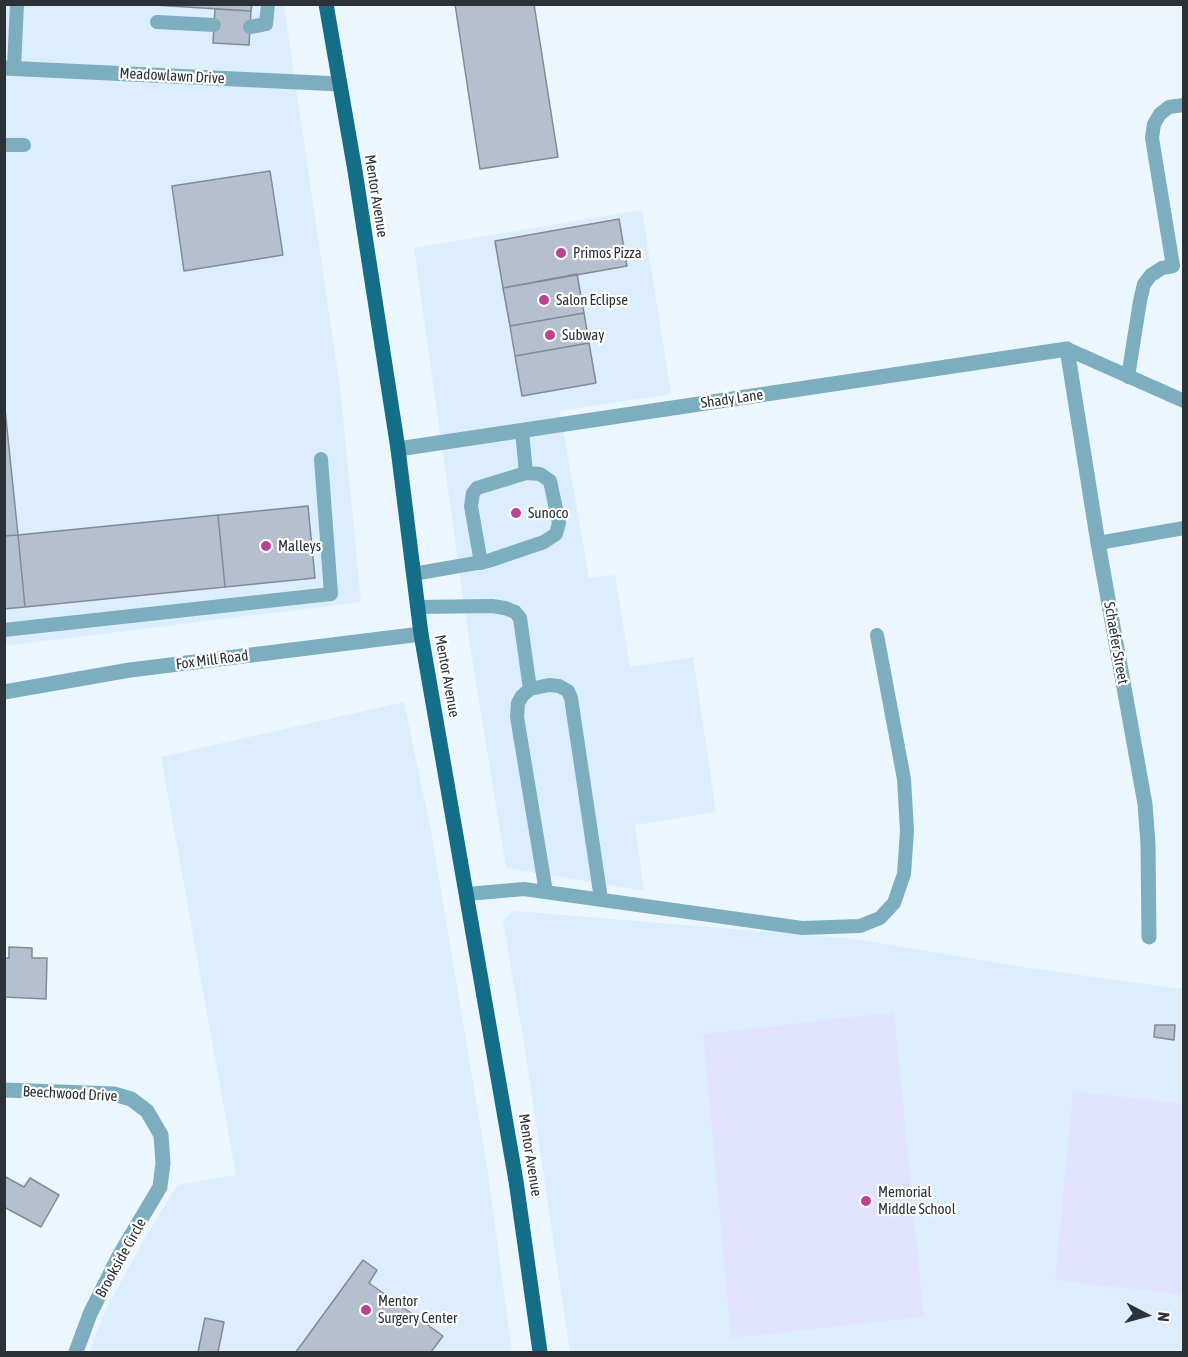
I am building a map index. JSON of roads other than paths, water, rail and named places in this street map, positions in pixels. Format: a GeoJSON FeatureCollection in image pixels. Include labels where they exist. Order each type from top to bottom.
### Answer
{"type":"FeatureCollection","features":[{"type":"Feature","properties":{"kind":"main road","name":"Mentor Avenue"},"geometry":{"type":"LineString","coordinates":[[327,4],[398,449],[421,634],[516,1181],[540,1353]]}},
{"type":"Feature","properties":{"kind":"street","name":"Meadowlawn Drive"},"geometry":{"type":"LineString","coordinates":[[9,68],[340,84]]}},
{"type":"Feature","properties":{"kind":"street","name":"Shady Lane"},"geometry":{"type":"LineString","coordinates":[[398,449],[1067,349]]}},
{"type":"Feature","properties":{"kind":"street","name":"Schaefer Street"},"geometry":{"type":"LineString","coordinates":[[1067,349],[1098,543],[1145,804],[1149,937]]}},
{"type":"Feature","properties":{"kind":"street","name":"Fox Mill Road"},"geometry":{"type":"LineString","coordinates":[[4,692],[130,670],[421,634]]}},
{"type":"Feature","properties":{"kind":"street","name":"Beechwood Drive"},"geometry":{"type":"LineString","coordinates":[[4,1090],[114,1094],[131,1099],[147,1111],[160,1135],[163,1163]]}},
{"type":"Feature","properties":{"kind":"street","name":"Brookside Circle"},"geometry":{"type":"LineString","coordinates":[[76,1353],[90,1314],[119,1256],[160,1187],[163,1163]]}},
{"type":"Feature","properties":{"kind":"lane"},"geometry":{"type":"LineString","coordinates":[[9,68],[17,4]]}},
{"type":"Feature","properties":{"kind":"lane"},"geometry":{"type":"LineString","coordinates":[[250,27],[266,24],[268,4]]}},
{"type":"Feature","properties":{"kind":"lane"},"geometry":{"type":"LineString","coordinates":[[158,21],[214,26]]}},
{"type":"Feature","properties":{"kind":"lane"},"geometry":{"type":"LineString","coordinates":[[1128,377],[1144,284],[1150,275],[1162,268],[1178,265],[1152,138],[1154,124],[1160,114],[1169,107],[1184,105]]}},
{"type":"Feature","properties":{"kind":"lane"},"geometry":{"type":"LineString","coordinates":[[4,145],[24,146]]}},
{"type":"Feature","properties":{"kind":"lane"},"geometry":{"type":"LineString","coordinates":[[1067,349],[1184,401]]}},
{"type":"Feature","properties":{"kind":"lane"},"geometry":{"type":"LineString","coordinates":[[522,431],[526,473]]}},
{"type":"Feature","properties":{"kind":"lane"},"geometry":{"type":"LineString","coordinates":[[4,630],[331,594],[321,459]]}},
{"type":"Feature","properties":{"kind":"lane"},"geometry":{"type":"LineString","coordinates":[[413,574],[481,562],[527,549],[556,534],[559,524],[550,481],[540,474],[526,473],[477,488],[473,493],[471,506],[481,562]]}},
{"type":"Feature","properties":{"kind":"lane"},"geometry":{"type":"LineString","coordinates":[[1098,543],[1184,528]]}},
{"type":"Feature","properties":{"kind":"lane"},"geometry":{"type":"LineString","coordinates":[[418,607],[492,606],[515,612],[520,618],[530,689]]}},
{"type":"Feature","properties":{"kind":"lane"},"geometry":{"type":"LineString","coordinates":[[467,894],[524,889],[802,928],[860,926],[880,918],[894,903],[904,874],[907,831],[904,779],[877,635]]}},
{"type":"Feature","properties":{"kind":"lane"},"geometry":{"type":"LineString","coordinates":[[546,892],[517,717],[518,703],[522,696],[530,689],[549,685],[559,686],[567,691],[571,698],[601,899]]}},
{"type":"Feature","properties":{"kind":"place","name":"Primos Pizza"},"geometry":{"type":"Point","coordinates":[561,253]}},
{"type":"Feature","properties":{"kind":"place","name":"Salon Eclipse"},"geometry":{"type":"Point","coordinates":[544,300]}},
{"type":"Feature","properties":{"kind":"place","name":"Subway"},"geometry":{"type":"Point","coordinates":[550,335]}},
{"type":"Feature","properties":{"kind":"place","name":"Sunoco"},"geometry":{"type":"Point","coordinates":[516,513]}},
{"type":"Feature","properties":{"kind":"place","name":"Malleys"},"geometry":{"type":"Point","coordinates":[266,546]}},
{"type":"Feature","properties":{"kind":"place","name":"Memorial Middle School"},"geometry":{"type":"Point","coordinates":[866,1201]}},
{"type":"Feature","properties":{"kind":"place","name":"Mentor Surgery Center"},"geometry":{"type":"Point","coordinates":[366,1310]}}]}
